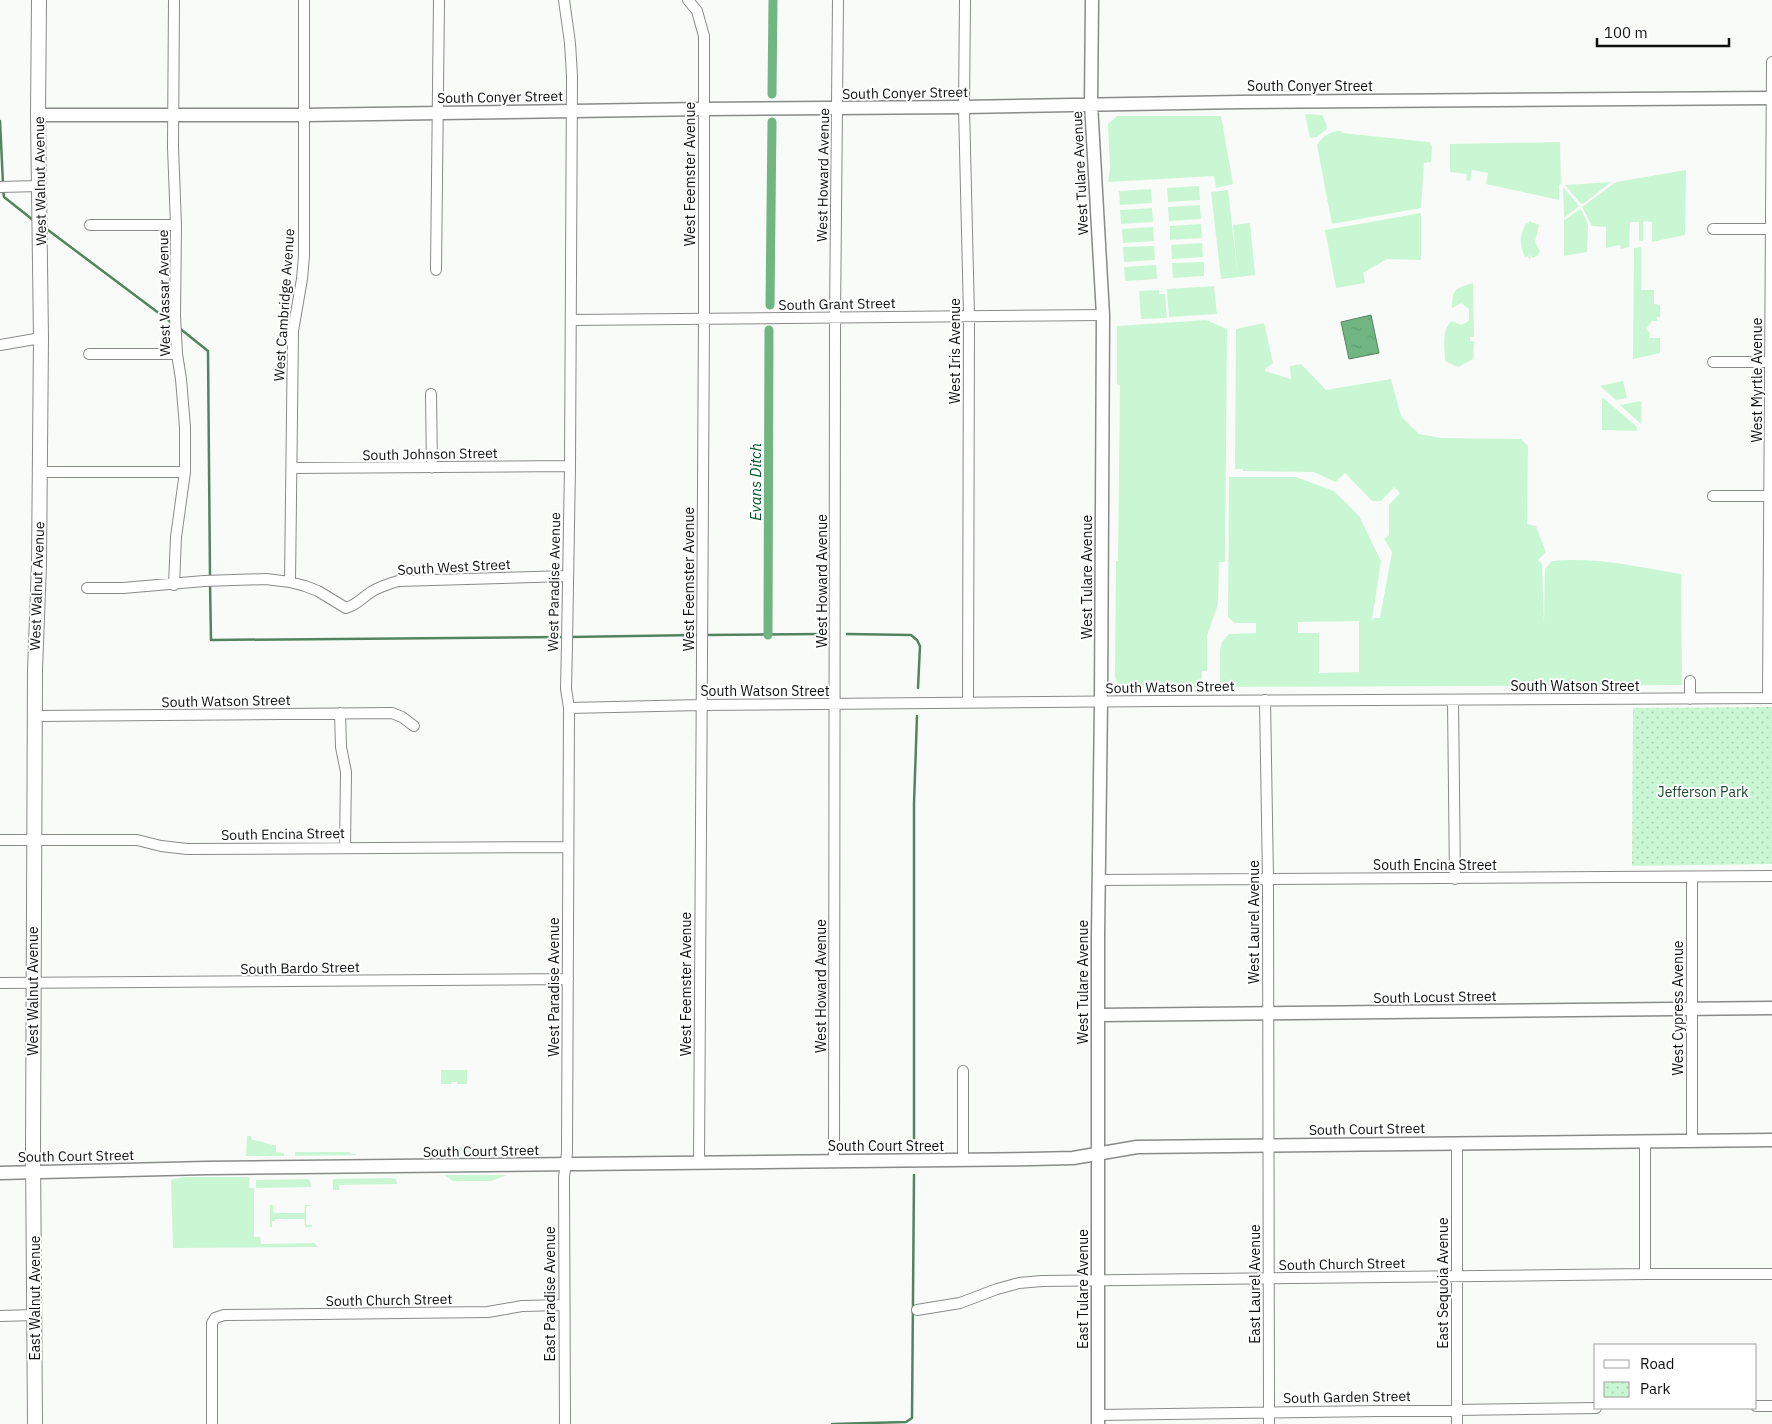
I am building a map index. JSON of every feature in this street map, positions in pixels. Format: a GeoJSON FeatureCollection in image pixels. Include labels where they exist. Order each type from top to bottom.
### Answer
{"type":"FeatureCollection","features":[{"type":"Feature","properties":{"kind":"main road","name":"West Walnut Avenue"},"geometry":{"type":"LineString","coordinates":[[33,1172],[35,716],[41,338],[38,115],[39,0]]}},
{"type":"Feature","properties":{"kind":"main road","name":"East Walnut Avenue"},"geometry":{"type":"LineString","coordinates":[[33,1172],[35,1424]]}},
{"type":"Feature","properties":{"kind":"street","name":"West Vassar Avenue"},"geometry":{"type":"LineString","coordinates":[[174,0],[175,316],[185,427],[185,472],[176,537],[174,585]]}},
{"type":"Feature","properties":{"kind":"street","name":"West Cambridge Avenue"},"geometry":{"type":"LineString","coordinates":[[290,582],[294,331],[304,256],[304,0]]}},
{"type":"Feature","properties":{"kind":"street"},"geometry":{"type":"LineString","coordinates":[[436,270],[439,0]]}},
{"type":"Feature","properties":{"kind":"street","name":"West Paradise Avenue"},"geometry":{"type":"LineString","coordinates":[[564,0],[572,76],[570,466],[566,689],[569,708],[568,1153],[566,1164]]}},
{"type":"Feature","properties":{"kind":"street","name":"West Feemster Avenue"},"geometry":{"type":"LineString","coordinates":[[688,0],[697,11],[704,36],[699,1163]]}},
{"type":"Feature","properties":{"kind":"street","name":"West Howard Avenue"},"geometry":{"type":"LineString","coordinates":[[834,1161],[835,318],[838,0]]}},
{"type":"Feature","properties":{"kind":"street","name":"West Iris Avenue"},"geometry":{"type":"LineString","coordinates":[[964,0],[964,107],[970,316],[968,703]]}},
{"type":"Feature","properties":{"kind":"street","name":"West Tulare Avenue"},"geometry":{"type":"LineString","coordinates":[[1092,0],[1091,104],[1103,315],[1097,1154]]}},
{"type":"Feature","properties":{"kind":"street","name":"West Myrtle Avenue"},"geometry":{"type":"LineString","coordinates":[[1770,698],[1772,62]]}},
{"type":"Feature","properties":{"kind":"street","name":"South Conyer Street"},"geometry":{"type":"LineString","coordinates":[[38,115],[304,115],[1091,104],[1772,98]]}},
{"type":"Feature","properties":{"kind":"street"},"geometry":{"type":"LineString","coordinates":[[0,187],[40,186]]}},
{"type":"Feature","properties":{"kind":"street"},"geometry":{"type":"LineString","coordinates":[[90,225],[176,226]]}},
{"type":"Feature","properties":{"kind":"street"},"geometry":{"type":"LineString","coordinates":[[1713,229],[1772,229]]}},
{"type":"Feature","properties":{"kind":"street","name":"South Grant Street"},"geometry":{"type":"LineString","coordinates":[[571,320],[1103,315]]}},
{"type":"Feature","properties":{"kind":"street"},"geometry":{"type":"LineString","coordinates":[[0,345],[41,338]]}},
{"type":"Feature","properties":{"kind":"street"},"geometry":{"type":"LineString","coordinates":[[89,354],[177,354]]}},
{"type":"Feature","properties":{"kind":"street"},"geometry":{"type":"LineString","coordinates":[[1713,362],[1771,362]]}},
{"type":"Feature","properties":{"kind":"street"},"geometry":{"type":"LineString","coordinates":[[431,394],[432,468]]}},
{"type":"Feature","properties":{"kind":"street","name":"South Johnson Street"},"geometry":{"type":"LineString","coordinates":[[292,468],[570,466]]}},
{"type":"Feature","properties":{"kind":"street"},"geometry":{"type":"LineString","coordinates":[[40,472],[185,472]]}},
{"type":"Feature","properties":{"kind":"street"},"geometry":{"type":"LineString","coordinates":[[1712,496],[1771,496]]}},
{"type":"Feature","properties":{"kind":"street","name":"South West Street"},"geometry":{"type":"LineString","coordinates":[[87,588],[123,588],[234,580],[266,580],[290,582],[318,591],[346,608],[354,606],[370,593],[385,585],[398,581],[568,576]]}},
{"type":"Feature","properties":{"kind":"street"},"geometry":{"type":"LineString","coordinates":[[1690,681],[1690,699]]}},
{"type":"Feature","properties":{"kind":"street","name":"South Watson Street"},"geometry":{"type":"LineString","coordinates":[[569,708],[1265,700],[1770,698]]}},
{"type":"Feature","properties":{"kind":"street","name":"West Laurel Avenue"},"geometry":{"type":"LineString","coordinates":[[1265,700],[1268,879],[1268,1145]]}},
{"type":"Feature","properties":{"kind":"street"},"geometry":{"type":"LineString","coordinates":[[1453,700],[1455,879]]}},
{"type":"Feature","properties":{"kind":"street"},"geometry":{"type":"LineString","coordinates":[[340,713],[341,747],[346,772],[345,848]]}},
{"type":"Feature","properties":{"kind":"street","name":"South Watson Street"},"geometry":{"type":"LineString","coordinates":[[35,716],[392,713],[402,717],[414,726]]}},
{"type":"Feature","properties":{"kind":"street","name":"South Encina Street"},"geometry":{"type":"LineString","coordinates":[[0,840],[137,840],[161,846],[187,849],[568,847]]}},
{"type":"Feature","properties":{"kind":"street","name":"South Encina Street"},"geometry":{"type":"LineString","coordinates":[[1098,880],[1772,876]]}},
{"type":"Feature","properties":{"kind":"street","name":"West Cypress Avenue"},"geometry":{"type":"LineString","coordinates":[[1692,877],[1692,1140]]}},
{"type":"Feature","properties":{"kind":"street","name":"South Bardo Street"},"geometry":{"type":"LineString","coordinates":[[33,983],[568,979]]}},
{"type":"Feature","properties":{"kind":"street"},"geometry":{"type":"LineString","coordinates":[[0,984],[33,983]]}},
{"type":"Feature","properties":{"kind":"street","name":"South Locust Street"},"geometry":{"type":"LineString","coordinates":[[1098,1015],[1772,1008]]}},
{"type":"Feature","properties":{"kind":"street","name":"South Court Street"},"geometry":{"type":"LineString","coordinates":[[963,1071],[963,1160]]}},
{"type":"Feature","properties":{"kind":"street","name":"South Court Street"},"geometry":{"type":"LineString","coordinates":[[0,1173],[222,1168],[1073,1158],[1137,1147],[1772,1140]]}},
{"type":"Feature","properties":{"kind":"street"},"geometry":{"type":"LineString","coordinates":[[1645,1141],[1645,1274]]}},
{"type":"Feature","properties":{"kind":"street","name":"East Sequoia Avenue"},"geometry":{"type":"LineString","coordinates":[[1457,1143],[1457,1424]]}},
{"type":"Feature","properties":{"kind":"street","name":"East Laurel Avenue"},"geometry":{"type":"LineString","coordinates":[[1268,1145],[1270,1424]]}},
{"type":"Feature","properties":{"kind":"street","name":"East Tulare Avenue"},"geometry":{"type":"LineString","coordinates":[[1097,1154],[1098,1419]]}},
{"type":"Feature","properties":{"kind":"street","name":"East Paradise Avenue"},"geometry":{"type":"LineString","coordinates":[[565,1424],[564,1176],[566,1164]]}},
{"type":"Feature","properties":{"kind":"street","name":"South Church Street"},"geometry":{"type":"LineString","coordinates":[[917,1310],[960,1303],[1019,1283],[1098,1280],[1772,1274]]}},
{"type":"Feature","properties":{"kind":"street","name":"South Church Street"},"geometry":{"type":"LineString","coordinates":[[212,1424],[212,1323],[215,1318],[224,1316],[488,1312],[522,1306],[564,1305]]}},
{"type":"Feature","properties":{"kind":"street"},"geometry":{"type":"LineString","coordinates":[[0,1316],[35,1315]]}},
{"type":"Feature","properties":{"kind":"street"},"geometry":{"type":"LineString","coordinates":[[1757,1406],[1772,1406]]}},
{"type":"Feature","properties":{"kind":"street","name":"South Garden Street"},"geometry":{"type":"LineString","coordinates":[[1098,1419],[1270,1412],[1594,1408]]}},
{"type":"Feature","properties":{"kind":"green space"},"geometry":{"type":"Polygon","coordinates":[[[1305,114],[1322,115],[1327,129],[1317,137],[1310,138],[1305,114]]]}},
{"type":"Feature","properties":{"kind":"green space"},"geometry":{"type":"Polygon","coordinates":[[[1117,116],[1221,116],[1233,184],[1216,188],[1214,176],[1108,182],[1110,168],[1108,124],[1117,116]]]}},
{"type":"Feature","properties":{"kind":"green space"},"geometry":{"type":"Polygon","coordinates":[[[1338,131],[1342,133],[1429,142],[1432,146],[1431,162],[1424,163],[1421,208],[1332,224],[1317,145],[1326,135],[1338,131]]]}},
{"type":"Feature","properties":{"kind":"green space"},"geometry":{"type":"Polygon","coordinates":[[[1560,142],[1561,184],[1559,185],[1559,200],[1486,184],[1488,173],[1472,170],[1470,181],[1466,180],[1467,174],[1450,172],[1450,144],[1560,142]]]}},
{"type":"Feature","properties":{"kind":"green space"},"geometry":{"type":"Polygon","coordinates":[[[1686,170],[1685,235],[1652,242],[1652,222],[1643,221],[1643,241],[1639,241],[1639,222],[1630,222],[1629,247],[1621,249],[1620,245],[1606,248],[1606,227],[1592,226],[1582,207],[1616,182],[1686,170]]]}},
{"type":"Feature","properties":{"kind":"green space"},"geometry":{"type":"Polygon","coordinates":[[[1611,182],[1583,204],[1565,185],[1611,182]]]}},
{"type":"Feature","properties":{"kind":"green space"},"geometry":{"type":"Polygon","coordinates":[[[1199,186],[1200,200],[1168,202],[1167,188],[1199,186]]]}},
{"type":"Feature","properties":{"kind":"green space"},"geometry":{"type":"Polygon","coordinates":[[[1563,187],[1579,206],[1564,218],[1563,187]]]}},
{"type":"Feature","properties":{"kind":"green space"},"geometry":{"type":"Polygon","coordinates":[[[1151,189],[1152,203],[1120,205],[1119,191],[1151,189]]]}},
{"type":"Feature","properties":{"kind":"green space"},"geometry":{"type":"Polygon","coordinates":[[[1228,190],[1238,277],[1221,279],[1211,192],[1228,190]]]}},
{"type":"Feature","properties":{"kind":"green space"},"geometry":{"type":"Polygon","coordinates":[[[1200,205],[1201,219],[1169,221],[1168,207],[1200,205]]]}},
{"type":"Feature","properties":{"kind":"green space"},"geometry":{"type":"Polygon","coordinates":[[[1152,208],[1153,222],[1121,224],[1120,210],[1152,208]]]}},
{"type":"Feature","properties":{"kind":"green space"},"geometry":{"type":"Polygon","coordinates":[[[1581,209],[1588,224],[1587,252],[1564,256],[1564,220],[1581,209]]]}},
{"type":"Feature","properties":{"kind":"green space"},"geometry":{"type":"Polygon","coordinates":[[[1421,213],[1421,260],[1387,259],[1363,273],[1365,283],[1336,288],[1325,230],[1421,213]]]}},
{"type":"Feature","properties":{"kind":"green space"},"geometry":{"type":"Polygon","coordinates":[[[1529,221],[1539,225],[1535,242],[1540,252],[1538,253],[1539,255],[1532,258],[1529,253],[1531,258],[1529,259],[1528,256],[1525,257],[1521,240],[1526,223],[1528,224],[1529,221]]]}},
{"type":"Feature","properties":{"kind":"green space"},"geometry":{"type":"Polygon","coordinates":[[[1250,223],[1255,275],[1238,277],[1233,225],[1250,223]]]}},
{"type":"Feature","properties":{"kind":"green space"},"geometry":{"type":"Polygon","coordinates":[[[1201,224],[1202,238],[1170,240],[1170,226],[1201,224]]]}},
{"type":"Feature","properties":{"kind":"green space"},"geometry":{"type":"Polygon","coordinates":[[[1153,227],[1154,241],[1123,243],[1122,229],[1153,227]]]}},
{"type":"Feature","properties":{"kind":"green space"},"geometry":{"type":"Polygon","coordinates":[[[1202,243],[1203,257],[1172,259],[1171,245],[1202,243]]]}},
{"type":"Feature","properties":{"kind":"green space"},"geometry":{"type":"Polygon","coordinates":[[[1154,246],[1155,260],[1124,262],[1123,247],[1154,246]]]}},
{"type":"Feature","properties":{"kind":"green space"},"geometry":{"type":"Polygon","coordinates":[[[1641,247],[1641,290],[1654,290],[1654,304],[1660,305],[1660,317],[1657,317],[1657,321],[1652,321],[1646,329],[1650,333],[1649,338],[1660,338],[1660,353],[1633,359],[1634,248],[1641,247]]]}},
{"type":"Feature","properties":{"kind":"green space"},"geometry":{"type":"Polygon","coordinates":[[[1204,262],[1204,276],[1173,278],[1172,263],[1204,262]]]}},
{"type":"Feature","properties":{"kind":"green space"},"geometry":{"type":"Polygon","coordinates":[[[1156,265],[1157,279],[1125,281],[1124,267],[1156,265]]]}},
{"type":"Feature","properties":{"kind":"green space"},"geometry":{"type":"Polygon","coordinates":[[[1473,283],[1474,337],[1470,337],[1470,341],[1474,341],[1473,359],[1458,367],[1445,361],[1445,334],[1452,321],[1461,325],[1469,321],[1469,309],[1461,303],[1452,308],[1452,302],[1456,290],[1473,283]]]}},
{"type":"Feature","properties":{"kind":"green space"},"geometry":{"type":"Polygon","coordinates":[[[1214,286],[1217,314],[1169,317],[1167,289],[1214,286]]]}},
{"type":"Feature","properties":{"kind":"green space"},"geometry":{"type":"Polygon","coordinates":[[[1159,290],[1159,294],[1165,294],[1167,318],[1141,319],[1139,291],[1159,290]]]}},
{"type":"Feature","properties":{"kind":"green space"},"geometry":{"type":"Polygon","coordinates":[[[1206,320],[1227,329],[1225,562],[1219,562],[1218,604],[1207,636],[1207,671],[1202,671],[1201,687],[1122,688],[1117,683],[1115,676],[1120,385],[1117,384],[1117,326],[1206,320]]]}},
{"type":"Feature","properties":{"kind":"green space"},"geometry":{"type":"Polygon","coordinates":[[[1264,323],[1273,363],[1265,371],[1291,379],[1290,366],[1301,364],[1326,390],[1391,379],[1401,416],[1419,434],[1441,438],[1521,439],[1528,446],[1527,524],[1536,526],[1546,552],[1538,560],[1542,564],[1544,623],[1545,569],[1552,561],[1585,560],[1681,574],[1682,685],[1220,687],[1220,650],[1222,642],[1229,634],[1256,633],[1256,623],[1234,623],[1228,617],[1229,477],[1296,477],[1334,491],[1359,516],[1381,561],[1372,620],[1380,618],[1392,552],[1384,539],[1389,535],[1389,505],[1400,493],[1394,487],[1381,501],[1372,501],[1345,473],[1335,482],[1314,472],[1243,471],[1243,469],[1235,469],[1236,329],[1264,323]],[[1359,621],[1298,622],[1298,633],[1319,633],[1319,673],[1359,672],[1359,621]]]}},
{"type":"Feature","properties":{"kind":"green space"},"geometry":{"type":"Polygon","coordinates":[[[1623,381],[1627,398],[1616,400],[1600,386],[1623,381]]]}},
{"type":"Feature","properties":{"kind":"green space"},"geometry":{"type":"Polygon","coordinates":[[[1602,397],[1637,427],[1637,431],[1602,430],[1602,397]]]}},
{"type":"Feature","properties":{"kind":"green space"},"geometry":{"type":"Polygon","coordinates":[[[1641,401],[1641,424],[1620,405],[1641,401]]]}},
{"type":"Feature","properties":{"kind":"green space","name":"Jefferson Park"},"geometry":{"type":"Polygon","coordinates":[[[1772,707],[1772,864],[1632,866],[1633,708],[1772,707]]]}},
{"type":"Feature","properties":{"kind":"green space"},"geometry":{"type":"Polygon","coordinates":[[[441,1070],[467,1070],[467,1084],[451,1082],[451,1084],[441,1084],[441,1070]]]}},
{"type":"Feature","properties":{"kind":"green space"},"geometry":{"type":"Polygon","coordinates":[[[247,1136],[251,1136],[252,1140],[276,1145],[276,1152],[284,1153],[284,1156],[246,1156],[247,1136]]]}},
{"type":"Feature","properties":{"kind":"green space"},"geometry":{"type":"Polygon","coordinates":[[[475,1147],[479,1149],[479,1154],[441,1154],[441,1148],[475,1147]]]}},
{"type":"Feature","properties":{"kind":"green space"},"geometry":{"type":"Polygon","coordinates":[[[295,1152],[350,1152],[350,1154],[356,1155],[295,1156],[295,1152]]]}},
{"type":"Feature","properties":{"kind":"green space"},"geometry":{"type":"Polygon","coordinates":[[[444,1175],[507,1175],[491,1181],[453,1181],[444,1175]]]}},
{"type":"Feature","properties":{"kind":"green space"},"geometry":{"type":"Polygon","coordinates":[[[183,1177],[249,1177],[249,1188],[254,1188],[254,1237],[260,1237],[261,1244],[314,1243],[318,1247],[173,1248],[171,1180],[183,1177]]]}},
{"type":"Feature","properties":{"kind":"green space"},"geometry":{"type":"Polygon","coordinates":[[[308,1179],[311,1187],[256,1188],[256,1180],[308,1179]]]}},
{"type":"Feature","properties":{"kind":"green space"},"geometry":{"type":"Polygon","coordinates":[[[333,1179],[396,1179],[397,1184],[339,1185],[339,1190],[333,1190],[333,1179]]]}},
{"type":"Feature","properties":{"kind":"green space"},"geometry":{"type":"Polygon","coordinates":[[[270,1205],[273,1205],[275,1213],[304,1213],[305,1205],[312,1205],[306,1207],[306,1225],[312,1225],[312,1227],[305,1227],[304,1219],[275,1219],[275,1221],[272,1221],[272,1227],[270,1227],[270,1205]]]}},
{"type":"Feature","properties":{"kind":"water"},"geometry":{"type":"Polygon","coordinates":[[[1371,315],[1379,353],[1349,359],[1341,322],[1371,315]]]}},
{"type":"Feature","properties":{"kind":"waterway","name":"Evans Ditch"},"geometry":{"type":"LineString","coordinates":[[772,94],[773,0]]}},
{"type":"Feature","properties":{"kind":"waterway"},"geometry":{"type":"LineString","coordinates":[[0,121],[3,184]]}},
{"type":"Feature","properties":{"kind":"waterway","name":"Evans Ditch"},"geometry":{"type":"LineString","coordinates":[[770,305],[772,122]]}},
{"type":"Feature","properties":{"kind":"waterway"},"geometry":{"type":"LineString","coordinates":[[3,190],[4,197],[33,220]]}},
{"type":"Feature","properties":{"kind":"waterway"},"geometry":{"type":"LineString","coordinates":[[44,227],[172,323]]}},
{"type":"Feature","properties":{"kind":"waterway"},"geometry":{"type":"LineString","coordinates":[[178,327],[208,351],[210,577]]}},
{"type":"Feature","properties":{"kind":"waterway","name":"Evans Ditch"},"geometry":{"type":"LineString","coordinates":[[768,635],[769,330]]}},
{"type":"Feature","properties":{"kind":"waterway"},"geometry":{"type":"LineString","coordinates":[[210,583],[211,640],[563,637]]}},
{"type":"Feature","properties":{"kind":"waterway"},"geometry":{"type":"LineString","coordinates":[[704,635],[823,634]]}},
{"type":"Feature","properties":{"kind":"waterway"},"geometry":{"type":"LineString","coordinates":[[847,634],[911,635],[920,646],[918,688]]}},
{"type":"Feature","properties":{"kind":"waterway"},"geometry":{"type":"LineString","coordinates":[[569,637],[698,635]]}},
{"type":"Feature","properties":{"kind":"waterway"},"geometry":{"type":"LineString","coordinates":[[914,1147],[914,803],[917,716]]}},
{"type":"Feature","properties":{"kind":"waterway"},"geometry":{"type":"LineString","coordinates":[[832,1424],[906,1422],[912,1418],[914,1175]]}}]}
